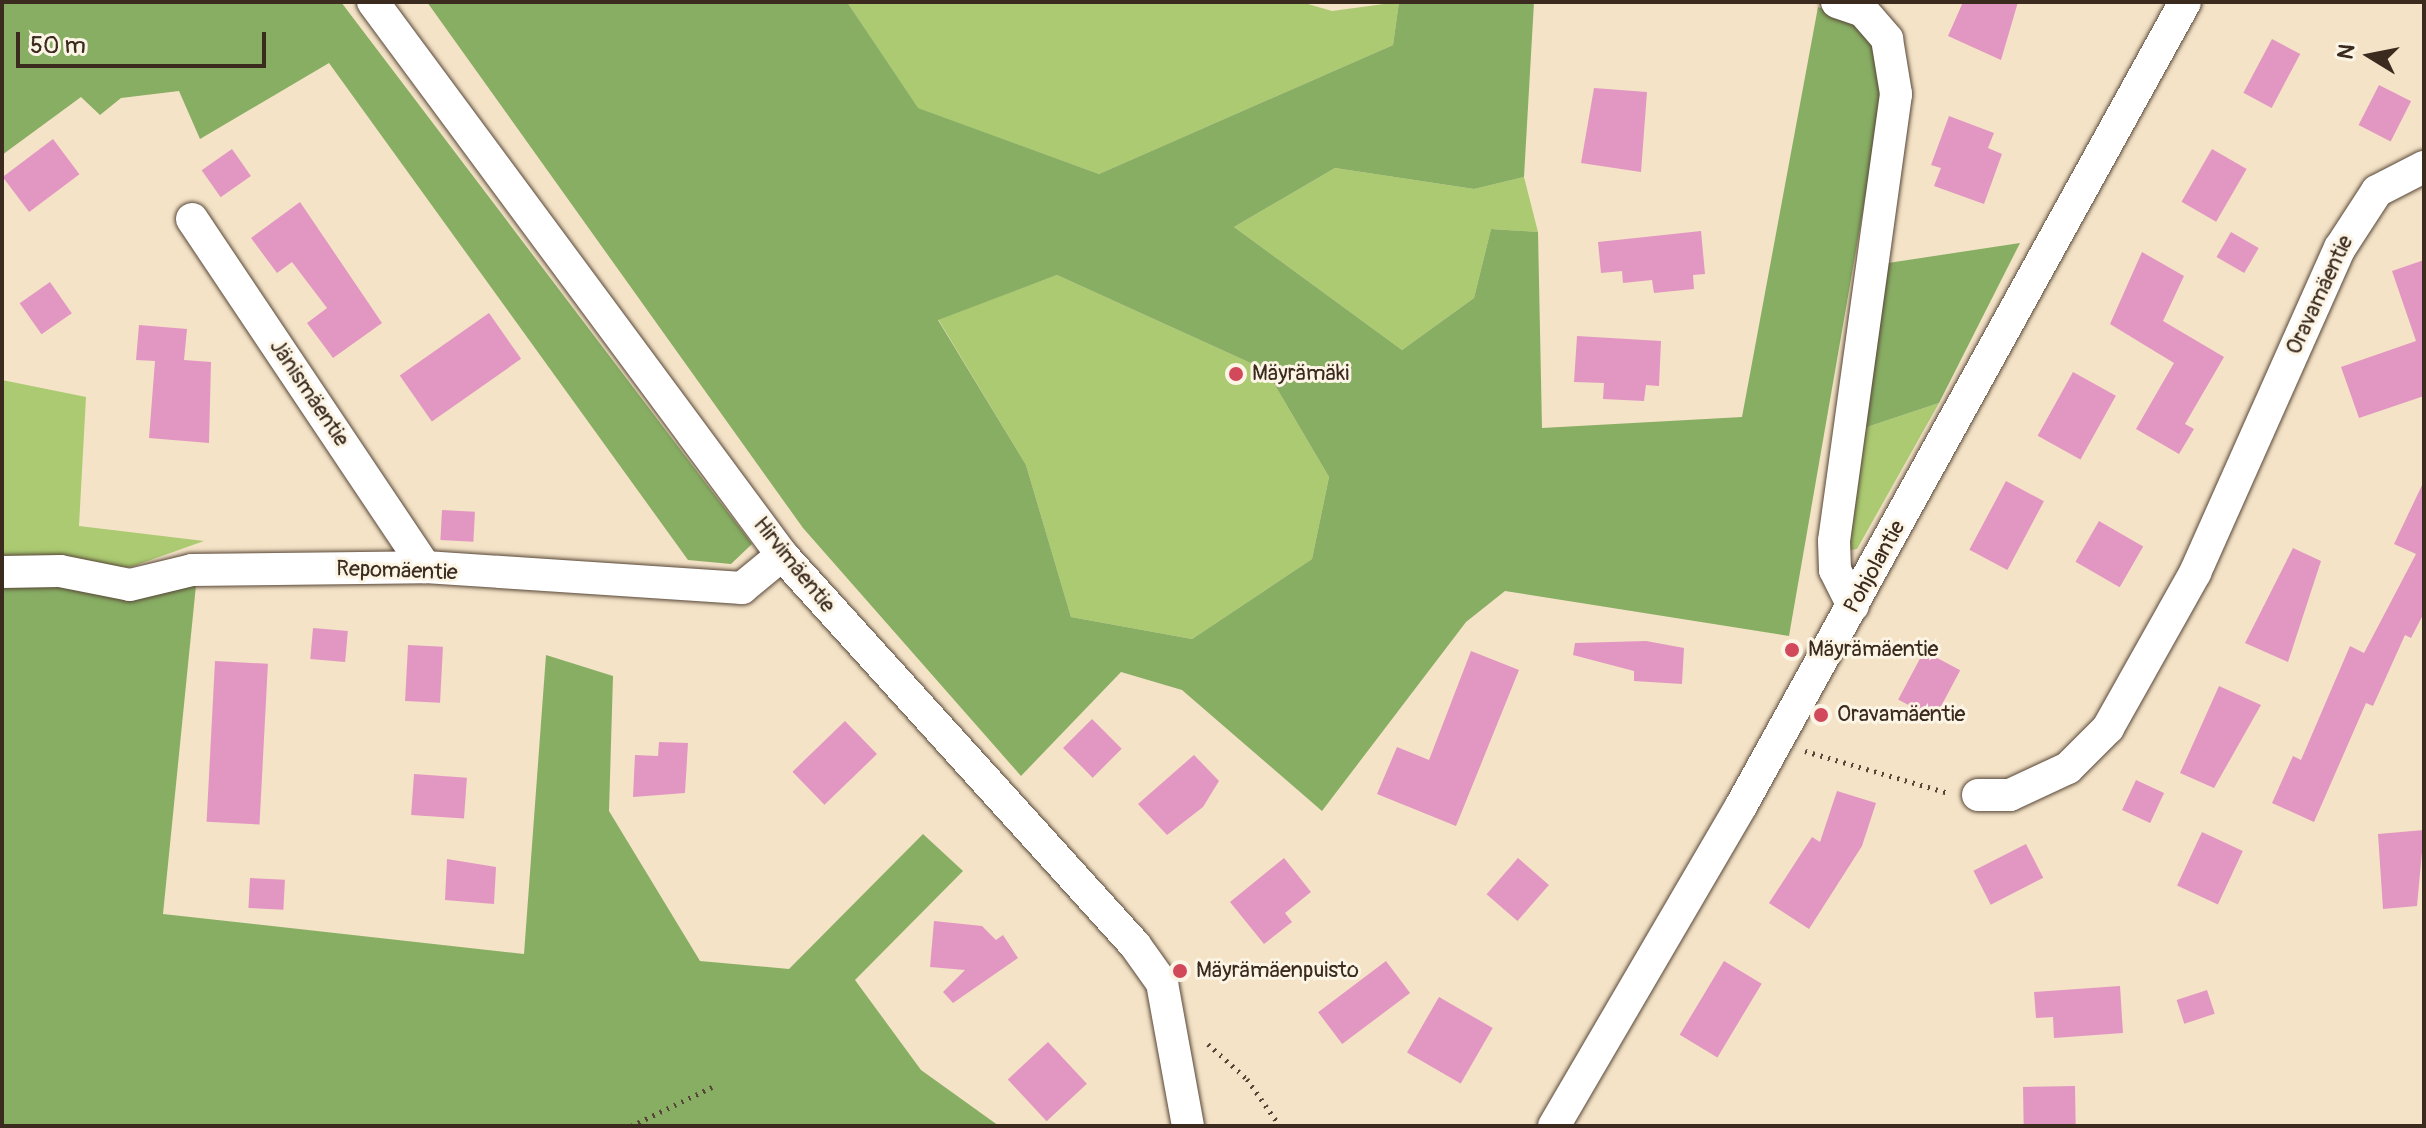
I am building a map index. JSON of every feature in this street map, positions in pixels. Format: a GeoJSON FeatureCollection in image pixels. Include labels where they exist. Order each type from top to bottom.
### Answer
{"type":"FeatureCollection","features":[{"type":"Feature","properties":{"kind":"street","name":"Hirvimäentie"},"geometry":{"type":"LineString","coordinates":[[373,2],[782,555],[1162,983],[1188,1126]]}},
{"type":"Feature","properties":{"kind":"street"},"geometry":{"type":"LineString","coordinates":[[1837,2],[1863,11],[1887,39],[1896,94],[1834,541],[1835,570],[1853,606]]}},
{"type":"Feature","properties":{"kind":"street","name":"Pohjolantie"},"geometry":{"type":"LineString","coordinates":[[1554,1126],[1853,606],[2185,2]]}},
{"type":"Feature","properties":{"kind":"street","name":"Oravamäentie"},"geometry":{"type":"LineString","coordinates":[[1978,795],[2010,795],[2068,768],[2108,728],[2195,573],[2340,248],[2377,191],[2424,167]]}},
{"type":"Feature","properties":{"kind":"street","name":"Jänismäentie"},"geometry":{"type":"LineString","coordinates":[[192,219],[425,567]]}},
{"type":"Feature","properties":{"kind":"street","name":"Repomäentie"},"geometry":{"type":"LineString","coordinates":[[2,572],[60,571],[130,585],[192,570],[425,567],[742,588],[782,555]]}},
{"type":"Feature","properties":{"kind":"path"},"geometry":{"type":"LineString","coordinates":[[1779,737],[1818,757],[1978,795]]}},
{"type":"Feature","properties":{"kind":"path"},"geometry":{"type":"LineString","coordinates":[[1207,1043],[1247,1079],[1280,1126]]}},
{"type":"Feature","properties":{"kind":"path"},"geometry":{"type":"LineString","coordinates":[[631,1126],[712,1087]]}},
{"type":"Feature","properties":{"kind":"green space"},"geometry":{"type":"Polygon","coordinates":[[[2,2],[341,2],[752,544],[731,564],[688,560],[329,63],[200,139],[179,91],[121,98],[100,115],[81,97],[2,155],[2,2]]]}},
{"type":"Feature","properties":{"kind":"green space"},"geometry":{"type":"Polygon","coordinates":[[[427,2],[847,2],[918,108],[1099,174],[1393,45],[1399,2],[1534,2],[1524,177],[1474,189],[1335,168],[1234,227],[1402,350],[1474,298],[1491,229],[1538,232],[1542,428],[1742,417],[1818,7],[1859,24],[1873,48],[1883,95],[1789,636],[1505,591],[1466,622],[1322,811],[1182,690],[1121,672],[1021,776],[803,528],[427,2]],[[1057,275],[938,320],[1026,465],[1071,617],[1192,639],[1312,559],[1329,477],[1266,370],[1057,275]]]}},
{"type":"Feature","properties":{"kind":"green space"},"geometry":{"type":"Polygon","coordinates":[[[847,2],[1301,2],[1332,11],[1399,2],[1393,45],[1099,174],[917,108],[847,2]]]}},
{"type":"Feature","properties":{"kind":"green space"},"geometry":{"type":"Polygon","coordinates":[[[1335,168],[1474,189],[1524,177],[1538,232],[1491,229],[1474,298],[1402,350],[1234,227],[1335,168]]]}},
{"type":"Feature","properties":{"kind":"green space"},"geometry":{"type":"Polygon","coordinates":[[[2020,243],[1939,403],[1864,428],[1888,263],[2020,243]]]}},
{"type":"Feature","properties":{"kind":"green space"},"geometry":{"type":"Polygon","coordinates":[[[1057,275],[1266,370],[1329,477],[1312,559],[1192,639],[1071,617],[1026,465],[938,319],[1057,275]]]}},
{"type":"Feature","properties":{"kind":"green space"},"geometry":{"type":"Polygon","coordinates":[[[2,380],[86,397],[79,526],[204,541],[131,567],[2,571],[2,380]]]}},
{"type":"Feature","properties":{"kind":"green space"},"geometry":{"type":"Polygon","coordinates":[[[1939,403],[1857,549],[1846,551],[1864,428],[1939,403]]]}},
{"type":"Feature","properties":{"kind":"green space"},"geometry":{"type":"Polygon","coordinates":[[[2,573],[196,585],[163,914],[524,954],[546,655],[613,676],[609,811],[700,961],[789,969],[923,834],[963,871],[855,980],[921,1070],[999,1126],[2,1126],[2,573]]]}},
{"type":"Feature","properties":{"kind":"building"},"geometry":{"type":"Polygon","coordinates":[[[1963,2],[2018,2],[2001,60],[1948,36],[1963,2]]]}},
{"type":"Feature","properties":{"kind":"building"},"geometry":{"type":"Polygon","coordinates":[[[2272,39],[2300,54],[2272,108],[2243,93],[2272,39]]]}},
{"type":"Feature","properties":{"kind":"building"},"geometry":{"type":"Polygon","coordinates":[[[2379,85],[2411,101],[2391,141],[2359,125],[2379,85]]]}},
{"type":"Feature","properties":{"kind":"building"},"geometry":{"type":"Polygon","coordinates":[[[1594,88],[1647,92],[1641,172],[1581,163],[1594,88]]]}},
{"type":"Feature","properties":{"kind":"building"},"geometry":{"type":"Polygon","coordinates":[[[1949,116],[1994,133],[1988,148],[2002,154],[1984,204],[1934,186],[1941,168],[1931,165],[1949,116]]]}},
{"type":"Feature","properties":{"kind":"building"},"geometry":{"type":"Polygon","coordinates":[[[53,139],[79,174],[29,212],[3,177],[53,139]]]}},
{"type":"Feature","properties":{"kind":"building"},"geometry":{"type":"Polygon","coordinates":[[[232,149],[251,176],[221,197],[202,170],[232,149]]]}},
{"type":"Feature","properties":{"kind":"building"},"geometry":{"type":"Polygon","coordinates":[[[2212,149],[2247,169],[2216,222],[2182,202],[2212,149]]]}},
{"type":"Feature","properties":{"kind":"building"},"geometry":{"type":"Polygon","coordinates":[[[300,202],[382,323],[333,358],[307,323],[327,308],[292,262],[277,273],[251,238],[300,202]]]}},
{"type":"Feature","properties":{"kind":"building"},"geometry":{"type":"Polygon","coordinates":[[[1701,231],[1705,274],[1693,275],[1694,289],[1654,293],[1652,280],[1623,283],[1622,271],[1601,273],[1598,242],[1701,231]]]}},
{"type":"Feature","properties":{"kind":"building"},"geometry":{"type":"Polygon","coordinates":[[[2231,232],[2259,248],[2244,273],[2216,257],[2231,232]]]}},
{"type":"Feature","properties":{"kind":"building"},"geometry":{"type":"Polygon","coordinates":[[[2142,252],[2184,276],[2163,321],[2224,357],[2185,424],[2194,429],[2179,454],[2136,429],[2174,363],[2110,324],[2142,252]]]}},
{"type":"Feature","properties":{"kind":"building"},"geometry":{"type":"Polygon","coordinates":[[[2424,260],[2424,396],[2359,418],[2341,367],[2416,341],[2392,271],[2424,260]]]}},
{"type":"Feature","properties":{"kind":"building"},"geometry":{"type":"Polygon","coordinates":[[[50,282],[72,313],[41,334],[20,303],[50,282]]]}},
{"type":"Feature","properties":{"kind":"building"},"geometry":{"type":"Polygon","coordinates":[[[489,313],[521,359],[432,421],[400,376],[489,313]]]}},
{"type":"Feature","properties":{"kind":"building"},"geometry":{"type":"Polygon","coordinates":[[[139,325],[187,329],[184,360],[211,362],[209,443],[149,438],[155,361],[136,360],[139,325]]]}},
{"type":"Feature","properties":{"kind":"building"},"geometry":{"type":"Polygon","coordinates":[[[1577,336],[1661,341],[1659,386],[1646,385],[1644,401],[1603,399],[1604,383],[1574,382],[1577,336]]]}},
{"type":"Feature","properties":{"kind":"building"},"geometry":{"type":"Polygon","coordinates":[[[2073,372],[2116,396],[2080,460],[2038,436],[2073,372]]]}},
{"type":"Feature","properties":{"kind":"building"},"geometry":{"type":"Polygon","coordinates":[[[2006,481],[2044,501],[2007,570],[1969,550],[2006,481]]]}},
{"type":"Feature","properties":{"kind":"building"},"geometry":{"type":"Polygon","coordinates":[[[2424,481],[2424,613],[2411,638],[2405,635],[2373,706],[2366,703],[2314,822],[2272,803],[2293,756],[2301,760],[2350,646],[2364,653],[2416,554],[2394,544],[2424,481]]]}},
{"type":"Feature","properties":{"kind":"building"},"geometry":{"type":"Polygon","coordinates":[[[442,510],[475,512],[473,542],[440,540],[442,510]]]}},
{"type":"Feature","properties":{"kind":"building"},"geometry":{"type":"Polygon","coordinates":[[[2099,521],[2143,546],[2120,587],[2076,562],[2099,521]]]}},
{"type":"Feature","properties":{"kind":"building"},"geometry":{"type":"Polygon","coordinates":[[[2293,548],[2321,561],[2288,662],[2245,643],[2293,548]]]}},
{"type":"Feature","properties":{"kind":"building"},"geometry":{"type":"Polygon","coordinates":[[[313,628],[348,631],[345,662],[310,659],[313,628]]]}},
{"type":"Feature","properties":{"kind":"building"},"geometry":{"type":"Polygon","coordinates":[[[1646,641],[1684,648],[1682,684],[1634,681],[1634,671],[1573,655],[1575,643],[1646,641]]]}},
{"type":"Feature","properties":{"kind":"building"},"geometry":{"type":"Polygon","coordinates":[[[408,645],[443,647],[440,703],[405,701],[408,645]]]}},
{"type":"Feature","properties":{"kind":"building"},"geometry":{"type":"Polygon","coordinates":[[[1471,651],[1519,670],[1456,826],[1377,794],[1397,747],[1429,760],[1471,651]]]}},
{"type":"Feature","properties":{"kind":"building"},"geometry":{"type":"Polygon","coordinates":[[[1924,651],[1960,670],[1934,719],[1898,700],[1924,651]]]}},
{"type":"Feature","properties":{"kind":"building"},"geometry":{"type":"Polygon","coordinates":[[[215,661],[268,664],[260,825],[207,822],[215,661]]]}},
{"type":"Feature","properties":{"kind":"building"},"geometry":{"type":"Polygon","coordinates":[[[2219,686],[2261,705],[2214,788],[2180,773],[2219,686]]]}},
{"type":"Feature","properties":{"kind":"building"},"geometry":{"type":"Polygon","coordinates":[[[1092,719],[1122,749],[1093,778],[1063,748],[1092,719]]]}},
{"type":"Feature","properties":{"kind":"building"},"geometry":{"type":"Polygon","coordinates":[[[845,721],[877,754],[824,805],[792,772],[845,721]]]}},
{"type":"Feature","properties":{"kind":"building"},"geometry":{"type":"Polygon","coordinates":[[[659,742],[688,743],[685,793],[633,797],[635,755],[658,756],[659,742]]]}},
{"type":"Feature","properties":{"kind":"building"},"geometry":{"type":"Polygon","coordinates":[[[1194,755],[1219,781],[1203,807],[1167,835],[1138,804],[1194,755]]]}},
{"type":"Feature","properties":{"kind":"building"},"geometry":{"type":"Polygon","coordinates":[[[414,774],[467,778],[464,819],[411,815],[414,774]]]}},
{"type":"Feature","properties":{"kind":"building"},"geometry":{"type":"Polygon","coordinates":[[[2136,780],[2164,793],[2150,823],[2122,810],[2136,780]]]}},
{"type":"Feature","properties":{"kind":"building"},"geometry":{"type":"Polygon","coordinates":[[[1837,791],[1876,803],[1862,846],[1809,929],[1769,903],[1812,837],[1820,842],[1837,791]]]}},
{"type":"Feature","properties":{"kind":"building"},"geometry":{"type":"Polygon","coordinates":[[[2424,830],[2417,906],[2383,909],[2378,834],[2424,830]]]}},
{"type":"Feature","properties":{"kind":"building"},"geometry":{"type":"Polygon","coordinates":[[[2202,832],[2243,851],[2218,904],[2177,885],[2202,832]]]}},
{"type":"Feature","properties":{"kind":"building"},"geometry":{"type":"Polygon","coordinates":[[[2026,844],[2043,878],[1991,905],[1973,871],[2026,844]]]}},
{"type":"Feature","properties":{"kind":"building"},"geometry":{"type":"Polygon","coordinates":[[[1284,858],[1311,892],[1285,913],[1292,922],[1264,944],[1230,902],[1284,858]]]}},
{"type":"Feature","properties":{"kind":"building"},"geometry":{"type":"Polygon","coordinates":[[[1518,858],[1549,885],[1517,921],[1487,894],[1518,858]]]}},
{"type":"Feature","properties":{"kind":"building"},"geometry":{"type":"Polygon","coordinates":[[[447,859],[496,867],[494,904],[445,900],[447,859]]]}},
{"type":"Feature","properties":{"kind":"building"},"geometry":{"type":"Polygon","coordinates":[[[250,878],[285,880],[283,910],[248,908],[250,878]]]}},
{"type":"Feature","properties":{"kind":"building"},"geometry":{"type":"Polygon","coordinates":[[[934,921],[982,926],[996,940],[1003,935],[1018,958],[953,1003],[943,992],[965,970],[930,967],[934,921]]]}},
{"type":"Feature","properties":{"kind":"building"},"geometry":{"type":"Polygon","coordinates":[[[1386,961],[1410,993],[1342,1044],[1318,1012],[1386,961]]]}},
{"type":"Feature","properties":{"kind":"building"},"geometry":{"type":"Polygon","coordinates":[[[1724,961],[1762,984],[1717,1057],[1680,1035],[1724,961]]]}},
{"type":"Feature","properties":{"kind":"building"},"geometry":{"type":"Polygon","coordinates":[[[2120,986],[2123,1033],[2054,1038],[2053,1017],[2036,1018],[2034,992],[2120,986]]]}},
{"type":"Feature","properties":{"kind":"building"},"geometry":{"type":"Polygon","coordinates":[[[2207,990],[2215,1014],[2184,1024],[2177,1000],[2207,990]]]}},
{"type":"Feature","properties":{"kind":"building"},"geometry":{"type":"Polygon","coordinates":[[[1439,997],[1493,1028],[1461,1083],[1407,1052],[1439,997]]]}},
{"type":"Feature","properties":{"kind":"building"},"geometry":{"type":"Polygon","coordinates":[[[1048,1042],[1087,1084],[1047,1121],[1008,1080],[1048,1042]]]}},
{"type":"Feature","properties":{"kind":"building"},"geometry":{"type":"Polygon","coordinates":[[[2075,1086],[2076,1126],[2024,1126],[2023,1087],[2075,1086]]]}},
{"type":"Feature","properties":{"kind":"place","name":"Mäyrämäki"},"geometry":{"type":"Point","coordinates":[1236,374]}},
{"type":"Feature","properties":{"kind":"place","name":"Mäyrämäentie"},"geometry":{"type":"Point","coordinates":[1792,650]}},
{"type":"Feature","properties":{"kind":"place","name":"Oravamäentie"},"geometry":{"type":"Point","coordinates":[1821,715]}},
{"type":"Feature","properties":{"kind":"place","name":"Mäyrämäenpuisto"},"geometry":{"type":"Point","coordinates":[1180,971]}}]}
